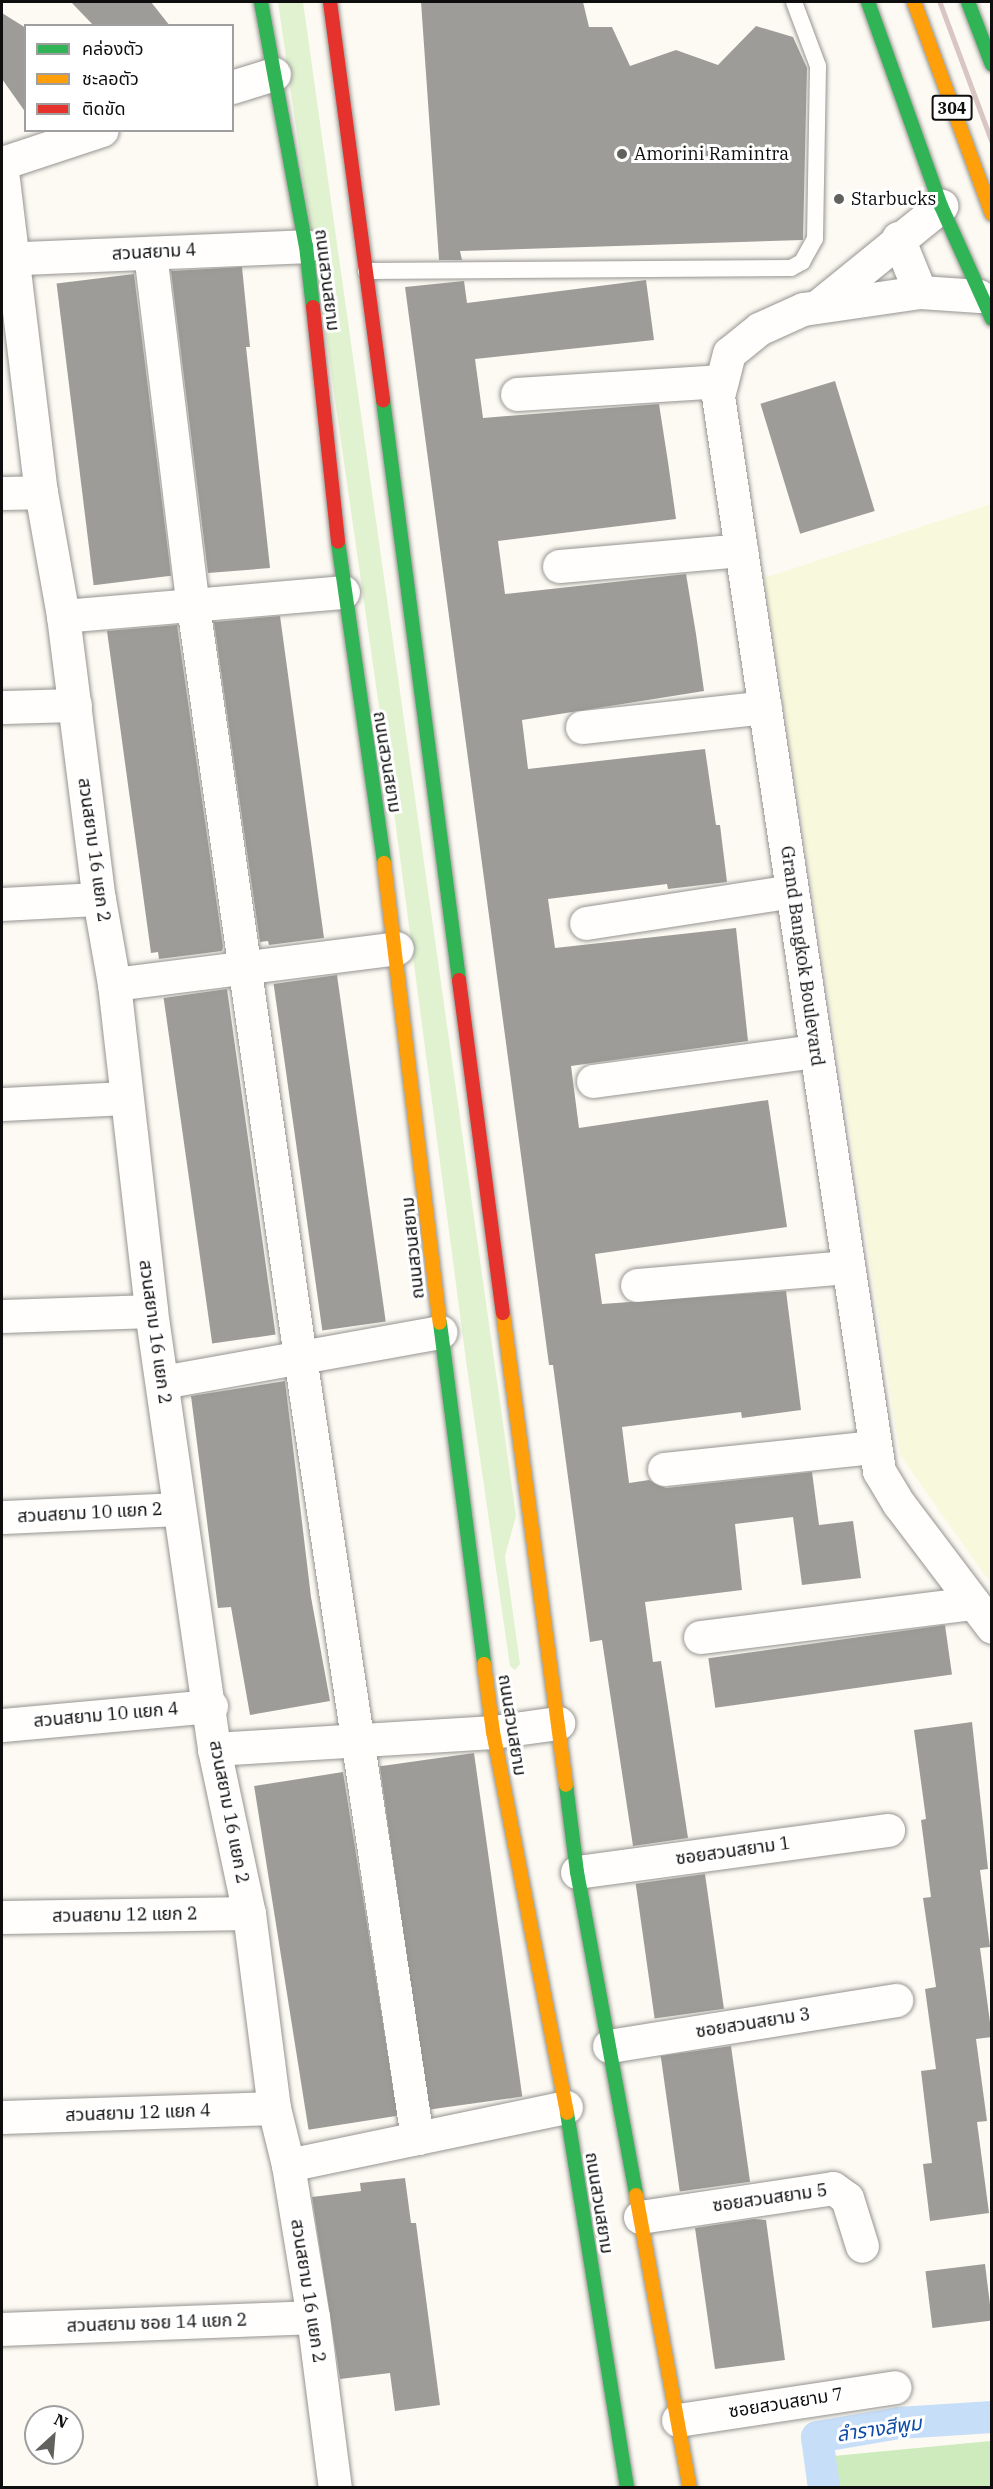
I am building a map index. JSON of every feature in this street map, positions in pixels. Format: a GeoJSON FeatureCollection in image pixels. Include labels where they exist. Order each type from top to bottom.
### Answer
{"type":"FeatureCollection","features":[{"type":"Feature","properties":{"kind":"main road"},"geometry":{"type":"LineString","coordinates":[[250,2],[263,16]]}},
{"type":"Feature","properties":{"kind":"main road","name":"ถนนสวนสยาม"},"geometry":{"type":"LineString","coordinates":[[261,2],[306,246],[343,592],[398,948],[441,1332],[493,1732],[566,2107],[627,2487]]}},
{"type":"Feature","properties":{"kind":"main road","name":"ถนนสวนสยาม"},"geometry":{"type":"LineString","coordinates":[[330,2],[577,1872],[690,2487]]}},
{"type":"Feature","properties":{"kind":"main road","name":"304"},"geometry":{"type":"LineString","coordinates":[[868,2],[941,206],[985,308]]}},
{"type":"Feature","properties":{"kind":"main road","name":"304"},"geometry":{"type":"LineString","coordinates":[[914,2],[992,214]]}},
{"type":"Feature","properties":{"kind":"main road"},"geometry":{"type":"LineString","coordinates":[[968,2],[992,66]]}},
{"type":"Feature","properties":{"kind":"street"},"geometry":{"type":"LineString","coordinates":[[234,86],[274,74]]}},
{"type":"Feature","properties":{"kind":"street"},"geometry":{"type":"LineString","coordinates":[[2,164],[96,132]]}},
{"type":"Feature","properties":{"kind":"street","name":"สวนสยาม 16 แยก 2"},"geometry":{"type":"LineString","coordinates":[[2,171],[7,259],[41,492],[63,616],[99,899],[114,984],[125,1098],[151,1311],[179,1509],[211,1706],[214,1749],[249,1913],[274,2108],[288,2165],[313,2317],[335,2487]]}},
{"type":"Feature","properties":{"kind":"street","name":"Grand Bangkok Boulevard"},"geometry":{"type":"LineString","coordinates":[[818,306],[898,238],[941,206]]}},
{"type":"Feature","properties":{"kind":"street"},"geometry":{"type":"LineString","coordinates":[[898,238],[920,292]]}},
{"type":"Feature","properties":{"kind":"street","name":"สวนสยาม 4"},"geometry":{"type":"LineString","coordinates":[[7,259],[306,246]]}},
{"type":"Feature","properties":{"kind":"street"},"geometry":{"type":"LineString","coordinates":[[150,253],[193,606],[247,967],[300,1357],[417,2138]]}},
{"type":"Feature","properties":{"kind":"street","name":"Grand Bangkok Boulevard"},"geometry":{"type":"LineString","coordinates":[[982,1615],[899,1504],[879,1471],[718,396],[729,353],[759,329],[818,306],[920,292],[985,308]]}},
{"type":"Feature","properties":{"kind":"street"},"geometry":{"type":"LineString","coordinates":[[517,394],[722,381]]}},
{"type":"Feature","properties":{"kind":"street"},"geometry":{"type":"LineString","coordinates":[[2,493],[41,492]]}},
{"type":"Feature","properties":{"kind":"street"},"geometry":{"type":"LineString","coordinates":[[559,566],[741,550]]}},
{"type":"Feature","properties":{"kind":"street"},"geometry":{"type":"LineString","coordinates":[[63,616],[343,592]]}},
{"type":"Feature","properties":{"kind":"street"},"geometry":{"type":"LineString","coordinates":[[2,707],[75,705]]}},
{"type":"Feature","properties":{"kind":"street"},"geometry":{"type":"LineString","coordinates":[[582,727],[765,707]]}},
{"type":"Feature","properties":{"kind":"street"},"geometry":{"type":"LineString","coordinates":[[586,923],[792,891]]}},
{"type":"Feature","properties":{"kind":"street"},"geometry":{"type":"LineString","coordinates":[[2,904],[99,899]]}},
{"type":"Feature","properties":{"kind":"street"},"geometry":{"type":"LineString","coordinates":[[114,984],[398,948]]}},
{"type":"Feature","properties":{"kind":"street"},"geometry":{"type":"LineString","coordinates":[[593,1081],[816,1051]]}},
{"type":"Feature","properties":{"kind":"street"},"geometry":{"type":"LineString","coordinates":[[2,1104],[125,1098]]}},
{"type":"Feature","properties":{"kind":"street"},"geometry":{"type":"LineString","coordinates":[[637,1286],[848,1267]]}},
{"type":"Feature","properties":{"kind":"street"},"geometry":{"type":"LineString","coordinates":[[2,1316],[151,1311]]}},
{"type":"Feature","properties":{"kind":"street"},"geometry":{"type":"LineString","coordinates":[[162,1382],[441,1332]]}},
{"type":"Feature","properties":{"kind":"street"},"geometry":{"type":"LineString","coordinates":[[664,1469],[875,1447]]}},
{"type":"Feature","properties":{"kind":"street","name":"สวนสยาม 10 แยก 2"},"geometry":{"type":"LineString","coordinates":[[2,1517],[179,1509]]}},
{"type":"Feature","properties":{"kind":"street"},"geometry":{"type":"LineString","coordinates":[[700,1637],[982,1615]]}},
{"type":"Feature","properties":{"kind":"street","name":"สวนสยาม 10 แยก 4"},"geometry":{"type":"LineString","coordinates":[[2,1725],[211,1706]]}},
{"type":"Feature","properties":{"kind":"street"},"geometry":{"type":"LineString","coordinates":[[214,1749],[356,1738],[493,1732],[558,1723]]}},
{"type":"Feature","properties":{"kind":"street","name":"ซอยสวนสยาม 1"},"geometry":{"type":"LineString","coordinates":[[577,1872],[888,1830]]}},
{"type":"Feature","properties":{"kind":"street","name":"สวนสยาม 12 แยก 2"},"geometry":{"type":"LineString","coordinates":[[2,1917],[249,1913]]}},
{"type":"Feature","properties":{"kind":"street","name":"ซอยสวนสยาม 3"},"geometry":{"type":"LineString","coordinates":[[609,2046],[896,2000]]}},
{"type":"Feature","properties":{"kind":"street"},"geometry":{"type":"LineString","coordinates":[[288,2165],[566,2107]]}},
{"type":"Feature","properties":{"kind":"street","name":"สวนสยาม 12 แยก 4"},"geometry":{"type":"LineString","coordinates":[[2,2117],[274,2108]]}},
{"type":"Feature","properties":{"kind":"street","name":"ซอยสวนสยาม 5"},"geometry":{"type":"LineString","coordinates":[[640,2217],[833,2187],[847,2198],[862,2246]]}},
{"type":"Feature","properties":{"kind":"street","name":"สวนสยาม ซอย 14 แยก 2"},"geometry":{"type":"LineString","coordinates":[[2,2329],[313,2317]]}},
{"type":"Feature","properties":{"kind":"street","name":"ซอยสวนสยาม 7"},"geometry":{"type":"LineString","coordinates":[[678,2420],[895,2387]]}},
{"type":"Feature","properties":{"kind":"lane"},"geometry":{"type":"LineString","coordinates":[[366,271],[791,268],[802,262],[815,239],[818,66],[794,2]]}},
{"type":"Feature","properties":{"kind":"green space"},"geometry":{"type":"Polygon","coordinates":[[[278,2],[303,2],[516,1516],[505,1556],[520,1664],[515,1670],[510,1666],[467,1368],[393,804],[278,2]]]}},
{"type":"Feature","properties":{"kind":"green space"},"geometry":{"type":"Polygon","coordinates":[[[992,504],[991,1584],[900,1455],[764,578],[992,504]]]}},
{"type":"Feature","properties":{"kind":"green space"},"geometry":{"type":"Polygon","coordinates":[[[991,2441],[991,2487],[815,2487],[812,2458],[991,2441]]]}},
{"type":"Feature","properties":{"kind":"building"},"geometry":{"type":"Polygon","coordinates":[[[71,2],[151,2],[168,24],[92,24],[71,2]]]}},
{"type":"Feature","properties":{"kind":"building","name":"Amorini Ramintra"},"geometry":{"type":"Polygon","coordinates":[[[421,2],[583,2],[589,27],[612,27],[630,66],[676,50],[718,65],[756,26],[793,37],[807,68],[803,240],[460,251],[462,260],[439,260],[421,2]]]}},
{"type":"Feature","properties":{"kind":"building"},"geometry":{"type":"Polygon","coordinates":[[[2,13],[24,27],[24,110],[2,79],[2,13]]]}},
{"type":"Feature","properties":{"kind":"building"},"geometry":{"type":"Polygon","coordinates":[[[242,267],[250,347],[246,347],[270,568],[208,573],[171,271],[242,267]]]}},
{"type":"Feature","properties":{"kind":"building"},"geometry":{"type":"Polygon","coordinates":[[[134,274],[171,576],[94,585],[57,284],[134,274]]]}},
{"type":"Feature","properties":{"kind":"building"},"geometry":{"type":"Polygon","coordinates":[[[646,280],[654,340],[475,359],[483,418],[659,404],[676,519],[498,541],[505,594],[686,574],[704,691],[522,720],[528,769],[705,749],[716,825],[720,825],[727,882],[668,889],[667,884],[548,899],[555,948],[736,928],[748,1041],[571,1066],[579,1128],[768,1100],[787,1227],[595,1254],[602,1304],[786,1291],[801,1410],[742,1418],[741,1412],[622,1427],[629,1483],[649,1480],[666,1488],[812,1472],[819,1525],[853,1521],[861,1578],[802,1585],[793,1517],[735,1524],[742,1590],[645,1602],[653,1662],[661,1661],[688,1838],[633,1846],[602,1640],[590,1642],[553,1365],[549,1365],[405,287],[464,281],[467,303],[646,280]]]}},
{"type":"Feature","properties":{"kind":"building"},"geometry":{"type":"Polygon","coordinates":[[[835,381],[875,511],[800,534],[760,404],[835,381]]]}},
{"type":"Feature","properties":{"kind":"building"},"geometry":{"type":"Polygon","coordinates":[[[280,616],[324,938],[269,945],[268,941],[260,942],[214,622],[280,616]]]}},
{"type":"Feature","properties":{"kind":"building"},"geometry":{"type":"Polygon","coordinates":[[[177,625],[223,947],[222,951],[159,959],[158,952],[151,953],[107,631],[177,625]]]}},
{"type":"Feature","properties":{"kind":"building"},"geometry":{"type":"Polygon","coordinates":[[[337,975],[386,1322],[322,1331],[274,984],[337,975]]]}},
{"type":"Feature","properties":{"kind":"building"},"geometry":{"type":"Polygon","coordinates":[[[227,989],[276,1335],[212,1344],[164,998],[227,989]]]}},
{"type":"Feature","properties":{"kind":"building"},"geometry":{"type":"Polygon","coordinates":[[[285,1381],[311,1597],[330,1701],[250,1715],[231,1607],[218,1608],[191,1396],[285,1381]]]}},
{"type":"Feature","properties":{"kind":"building"},"geometry":{"type":"Polygon","coordinates":[[[945,1625],[952,1675],[715,1708],[708,1658],[945,1625]]]}},
{"type":"Feature","properties":{"kind":"building"},"geometry":{"type":"Polygon","coordinates":[[[972,1722],[988,1869],[980,1870],[990,1947],[980,1948],[992,2037],[976,2039],[987,2121],[977,2122],[989,2213],[930,2221],[923,2164],[932,2163],[921,2071],[936,2069],[925,1989],[936,1987],[923,1898],[931,1897],[921,1820],[926,1819],[914,1730],[972,1722]]]}},
{"type":"Feature","properties":{"kind":"building"},"geometry":{"type":"Polygon","coordinates":[[[474,1753],[522,2097],[428,2110],[380,1766],[474,1753]]]}},
{"type":"Feature","properties":{"kind":"building"},"geometry":{"type":"Polygon","coordinates":[[[343,1772],[397,2116],[309,2130],[254,1786],[343,1772]]]}},
{"type":"Feature","properties":{"kind":"building"},"geometry":{"type":"Polygon","coordinates":[[[705,1874],[724,2009],[655,2018],[636,1884],[705,1874]]]}},
{"type":"Feature","properties":{"kind":"building"},"geometry":{"type":"Polygon","coordinates":[[[731,2046],[750,2182],[680,2192],[661,2056],[731,2046]]]}},
{"type":"Feature","properties":{"kind":"building"},"geometry":{"type":"Polygon","coordinates":[[[405,2178],[411,2223],[416,2223],[440,2405],[395,2411],[390,2373],[340,2379],[312,2197],[361,2191],[360,2183],[405,2178]]]}},
{"type":"Feature","properties":{"kind":"building"},"geometry":{"type":"Polygon","coordinates":[[[754,2219],[766,2220],[785,2360],[715,2369],[695,2228],[754,2219]]]}},
{"type":"Feature","properties":{"kind":"building"},"geometry":{"type":"Polygon","coordinates":[[[985,2264],[992,2321],[932,2328],[925,2271],[985,2264]]]}},
{"type":"Feature","properties":{"kind":"waterway","name":"ลำรางสีพูม"},"geometry":{"type":"LineString","coordinates":[[824,2488],[817,2437],[899,2423],[992,2417]]}},
{"type":"Feature","properties":{"kind":"railway"},"geometry":{"type":"LineString","coordinates":[[940,2],[992,142]]}},
{"type":"Feature","properties":{"kind":"traffic: fast"},"geometry":{"type":"LineString","coordinates":[[261,2],[306,246],[313,307]]}},
{"type":"Feature","properties":{"kind":"traffic: fast"},"geometry":{"type":"LineString","coordinates":[[868,2],[941,206],[992,319]]}},
{"type":"Feature","properties":{"kind":"traffic: fast"},"geometry":{"type":"LineString","coordinates":[[968,2],[992,65]]}},
{"type":"Feature","properties":{"kind":"traffic: fast"},"geometry":{"type":"LineString","coordinates":[[383,400],[459,980]]}},
{"type":"Feature","properties":{"kind":"traffic: fast"},"geometry":{"type":"LineString","coordinates":[[338,542],[384,863]]}},
{"type":"Feature","properties":{"kind":"traffic: fast"},"geometry":{"type":"LineString","coordinates":[[440,1323],[484,1664]]}},
{"type":"Feature","properties":{"kind":"traffic: fast"},"geometry":{"type":"LineString","coordinates":[[566,1785],[577,1872],[636,2195]]}},
{"type":"Feature","properties":{"kind":"traffic: fast"},"geometry":{"type":"LineString","coordinates":[[567,2113],[627,2488]]}},
{"type":"Feature","properties":{"kind":"traffic: slow"},"geometry":{"type":"LineString","coordinates":[[914,2],[992,214]]}},
{"type":"Feature","properties":{"kind":"traffic: slow"},"geometry":{"type":"LineString","coordinates":[[384,863],[440,1323]]}},
{"type":"Feature","properties":{"kind":"traffic: slow"},"geometry":{"type":"LineString","coordinates":[[503,1313],[566,1785]]}},
{"type":"Feature","properties":{"kind":"traffic: slow"},"geometry":{"type":"LineString","coordinates":[[484,1664],[493,1732],[567,2113]]}},
{"type":"Feature","properties":{"kind":"traffic: slow"},"geometry":{"type":"LineString","coordinates":[[636,2195],[690,2488]]}},
{"type":"Feature","properties":{"kind":"traffic: jam"},"geometry":{"type":"LineString","coordinates":[[330,2],[383,400]]}},
{"type":"Feature","properties":{"kind":"traffic: jam"},"geometry":{"type":"LineString","coordinates":[[313,307],[338,542]]}},
{"type":"Feature","properties":{"kind":"traffic: jam"},"geometry":{"type":"LineString","coordinates":[[459,980],[503,1313]]}},
{"type":"Feature","properties":{"kind":"place","name":"Amorini Ramintra"},"geometry":{"type":"Point","coordinates":[622,154]}},
{"type":"Feature","properties":{"kind":"place","name":"Starbucks"},"geometry":{"type":"Point","coordinates":[839,199]}}]}
